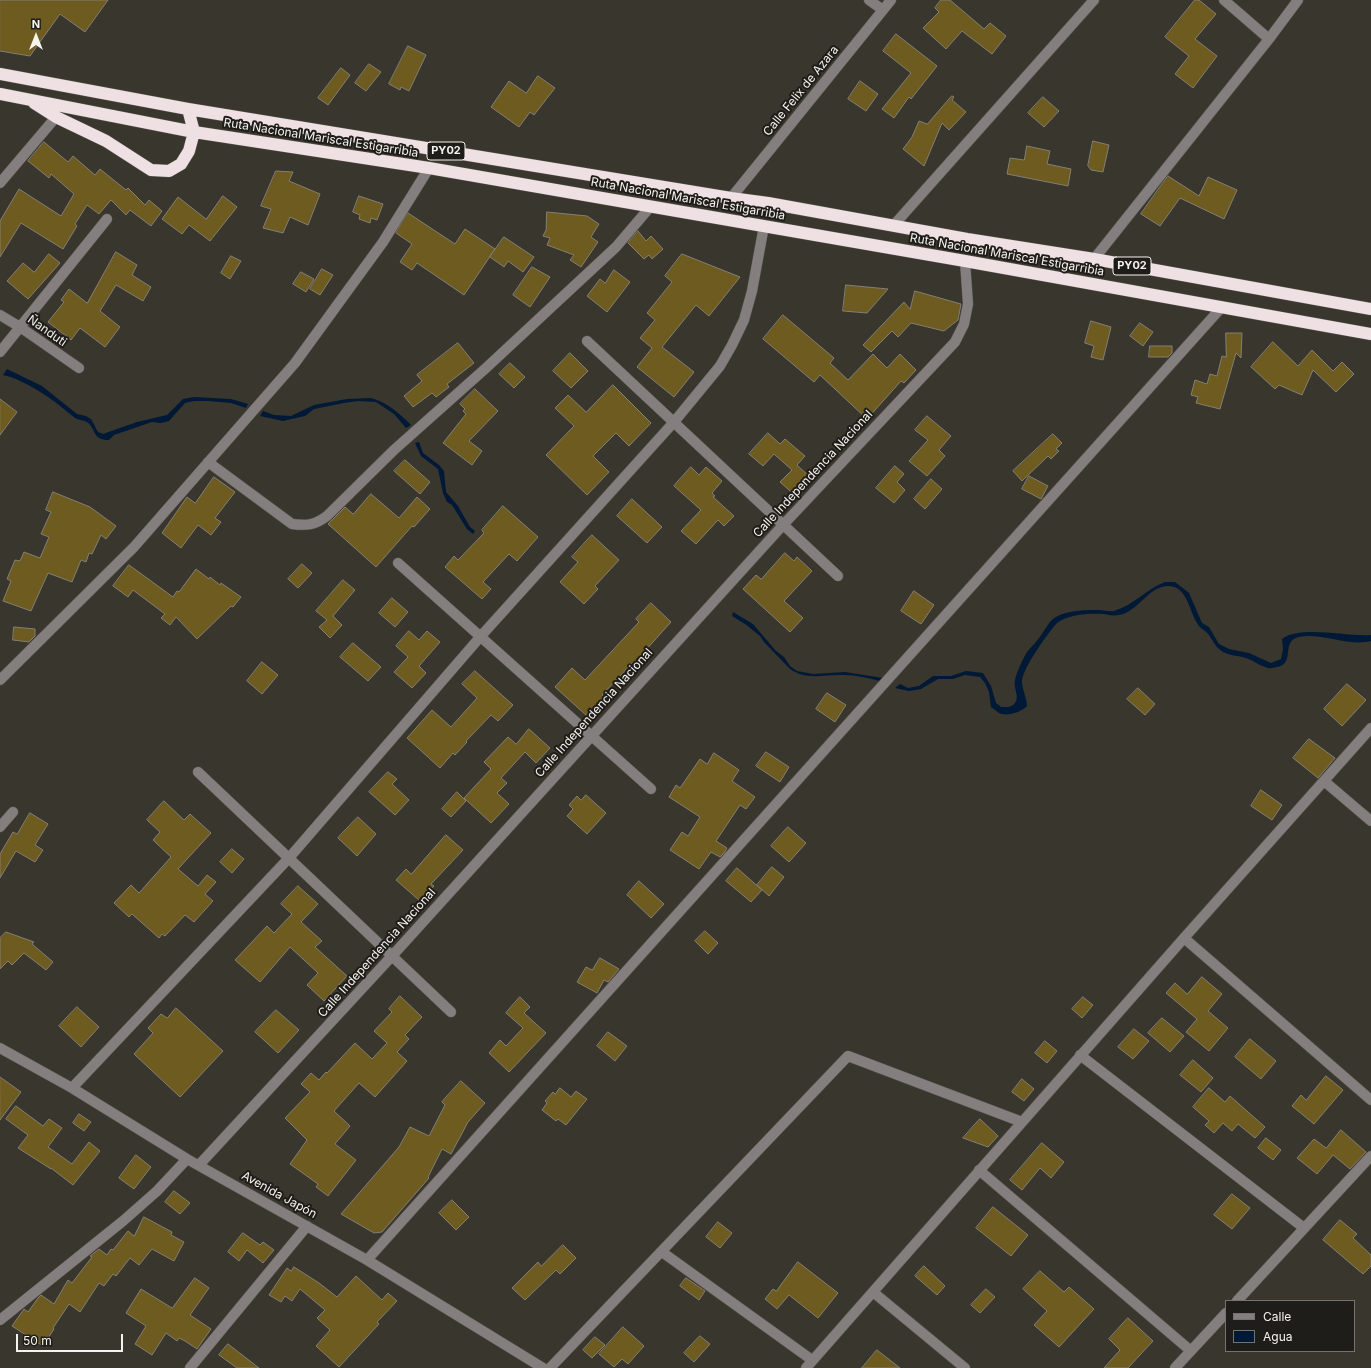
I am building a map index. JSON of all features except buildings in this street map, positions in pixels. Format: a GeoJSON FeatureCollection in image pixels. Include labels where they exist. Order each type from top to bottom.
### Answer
{"type":"FeatureCollection","features":[{"type":"Feature","properties":{"kind":"highway","name":"Ruta Nacional Mariscal Estigarribia"},"geometry":{"type":"LineString","coordinates":[[0,74],[188,109],[768,203],[893,226],[1094,259],[1371,309]]}},
{"type":"Feature","properties":{"kind":"highway","name":"Ruta Nacional Mariscal Estigarribia"},"geometry":{"type":"LineString","coordinates":[[0,94],[194,132],[429,168],[651,206],[1371,334]]}},
{"type":"Feature","properties":{"kind":"highway"},"geometry":{"type":"LineString","coordinates":[[26,99],[56,117],[106,141],[151,170],[168,171],[181,164],[189,151],[194,132],[188,109]]}},
{"type":"Feature","properties":{"kind":"street"},"geometry":{"type":"LineString","coordinates":[[869,0],[883,10]]}},
{"type":"Feature","properties":{"kind":"street","name":"Calle Felix de Azara"},"geometry":{"type":"LineString","coordinates":[[731,198],[891,0]]}},
{"type":"Feature","properties":{"kind":"street"},"geometry":{"type":"LineString","coordinates":[[893,226],[1094,0]]}},
{"type":"Feature","properties":{"kind":"street"},"geometry":{"type":"LineString","coordinates":[[1224,0],[1269,39]]}},
{"type":"Feature","properties":{"kind":"street"},"geometry":{"type":"LineString","coordinates":[[1094,259],[1269,39],[1298,0]]}},
{"type":"Feature","properties":{"kind":"street"},"geometry":{"type":"LineString","coordinates":[[0,183],[56,117]]}},
{"type":"Feature","properties":{"kind":"street"},"geometry":{"type":"LineString","coordinates":[[0,680],[134,547],[295,363],[383,242],[429,168]]}},
{"type":"Feature","properties":{"kind":"street"},"geometry":{"type":"LineString","coordinates":[[208,462],[292,524],[306,525],[319,522],[327,516],[394,450],[486,368],[616,247],[651,206]]}},
{"type":"Feature","properties":{"kind":"street"},"geometry":{"type":"LineString","coordinates":[[0,352],[107,219]]}},
{"type":"Feature","properties":{"kind":"street"},"geometry":{"type":"LineString","coordinates":[[72,1088],[288,858],[481,636],[674,422],[720,366],[741,326],[752,291],[764,226]]}},
{"type":"Feature","properties":{"kind":"street","name":"Calle Independencia Nacional"},"geometry":{"type":"LineString","coordinates":[[199,1165],[392,956],[783,524],[955,342],[964,324],[968,304],[966,261]]}},
{"type":"Feature","properties":{"kind":"street"},"geometry":{"type":"LineString","coordinates":[[367,1260],[1221,308]]}},
{"type":"Feature","properties":{"kind":"street","name":"Ñanduti"},"geometry":{"type":"LineString","coordinates":[[0,315],[79,368]]}},
{"type":"Feature","properties":{"kind":"street"},"geometry":{"type":"LineString","coordinates":[[587,341],[838,576]]}},
{"type":"Feature","properties":{"kind":"street"},"geometry":{"type":"LineString","coordinates":[[398,563],[651,789]]}},
{"type":"Feature","properties":{"kind":"street"},"geometry":{"type":"LineString","coordinates":[[662,1252],[809,1364],[1080,1055],[1371,728]]}},
{"type":"Feature","properties":{"kind":"street"},"geometry":{"type":"LineString","coordinates":[[198,772],[451,1012]]}},
{"type":"Feature","properties":{"kind":"street"},"geometry":{"type":"LineString","coordinates":[[1324,781],[1371,821]]}},
{"type":"Feature","properties":{"kind":"street"},"geometry":{"type":"LineString","coordinates":[[0,827],[13,812]]}},
{"type":"Feature","properties":{"kind":"street"},"geometry":{"type":"LineString","coordinates":[[1184,938],[1371,1100]]}},
{"type":"Feature","properties":{"kind":"street","name":"Avenida Japón"},"geometry":{"type":"LineString","coordinates":[[0,1048],[72,1088],[187,1159],[367,1260],[543,1368]]}},
{"type":"Feature","properties":{"kind":"street"},"geometry":{"type":"LineString","coordinates":[[1080,1055],[1304,1228]]}},
{"type":"Feature","properties":{"kind":"street"},"geometry":{"type":"LineString","coordinates":[[550,1368],[848,1056],[1022,1122]]}},
{"type":"Feature","properties":{"kind":"street"},"geometry":{"type":"LineString","coordinates":[[1238,1300],[1371,1156]]}},
{"type":"Feature","properties":{"kind":"street"},"geometry":{"type":"LineString","coordinates":[[0,1320],[123,1221],[157,1191],[187,1159]]}},
{"type":"Feature","properties":{"kind":"street"},"geometry":{"type":"LineString","coordinates":[[979,1170],[1191,1351]]}},
{"type":"Feature","properties":{"kind":"street"},"geometry":{"type":"LineString","coordinates":[[190,1368],[307,1226]]}},
{"type":"Feature","properties":{"kind":"street"},"geometry":{"type":"LineString","coordinates":[[873,1292],[965,1368]]}},
{"type":"Feature","properties":{"kind":"street"},"geometry":{"type":"LineString","coordinates":[[1175,1368],[1225,1314]]}},
{"type":"Feature","properties":{"kind":"water"},"geometry":{"type":"Polygon","coordinates":[[[7,369],[42,386],[77,414],[91,419],[98,432],[103,434],[137,422],[167,415],[183,399],[194,397],[231,399],[248,404],[246,408],[231,403],[208,401],[194,401],[185,403],[169,421],[161,423],[152,422],[114,435],[109,440],[104,440],[97,436],[87,422],[75,418],[58,404],[23,382],[3,375],[7,369]]]}},
{"type":"Feature","properties":{"kind":"water"},"geometry":{"type":"Polygon","coordinates":[[[370,398],[387,405],[411,425],[406,428],[394,414],[376,402],[358,401],[314,409],[305,416],[283,421],[260,416],[263,411],[274,415],[291,416],[314,405],[347,399],[370,398]]]}},
{"type":"Feature","properties":{"kind":"water"},"geometry":{"type":"Polygon","coordinates":[[[419,442],[423,453],[439,465],[444,471],[446,492],[458,506],[470,527],[475,531],[473,534],[467,529],[452,505],[447,502],[443,493],[438,469],[421,456],[415,443],[419,442]]]}},
{"type":"Feature","properties":{"kind":"water"},"geometry":{"type":"Polygon","coordinates":[[[1165,582],[1175,582],[1189,593],[1202,623],[1209,627],[1219,644],[1229,649],[1249,653],[1271,663],[1281,659],[1283,649],[1282,639],[1290,635],[1325,632],[1371,635],[1371,641],[1354,642],[1316,636],[1299,637],[1293,639],[1290,643],[1286,662],[1283,665],[1266,668],[1249,659],[1221,651],[1194,618],[1183,594],[1174,587],[1167,586],[1160,587],[1126,613],[1119,615],[1079,615],[1067,618],[1057,623],[1047,635],[1026,668],[1022,681],[1027,706],[1018,712],[1002,714],[991,707],[989,692],[985,683],[980,677],[965,675],[953,679],[938,679],[921,689],[909,691],[895,688],[900,684],[908,688],[919,686],[933,676],[951,676],[966,671],[983,673],[991,686],[996,703],[1001,707],[1013,705],[1017,698],[1015,680],[1024,658],[1054,618],[1066,613],[1080,611],[1114,611],[1128,605],[1165,582]]]}},
{"type":"Feature","properties":{"kind":"water"},"geometry":{"type":"Polygon","coordinates":[[[733,612],[753,624],[776,651],[784,657],[790,666],[797,671],[813,674],[845,672],[883,678],[880,681],[853,676],[809,676],[796,673],[790,669],[760,636],[732,616],[733,612]]]}}]}
